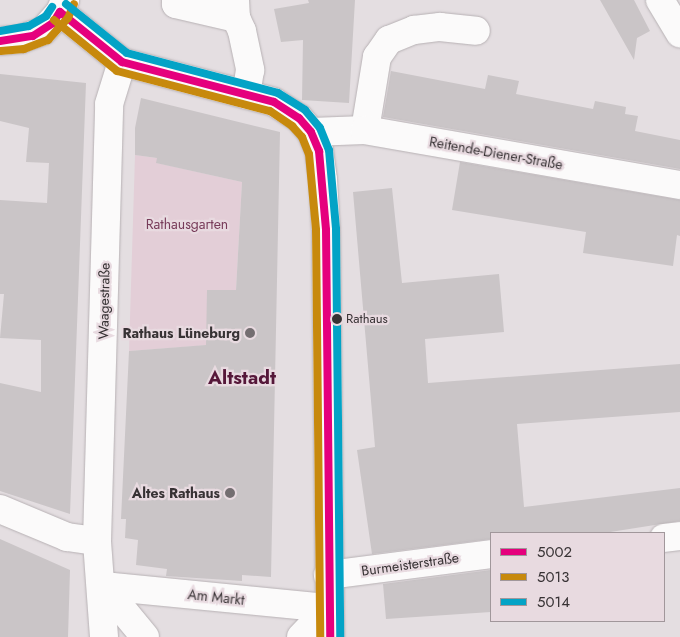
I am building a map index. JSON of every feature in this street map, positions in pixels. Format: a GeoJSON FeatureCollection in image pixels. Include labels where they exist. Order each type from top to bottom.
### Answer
{"type":"FeatureCollection","features":[{"type":"Feature","properties":{"kind":"street"},"geometry":{"type":"LineString","coordinates":[[176,0],[176,4],[235,9],[242,31],[250,70],[246,94]]}},
{"type":"Feature","properties":{"kind":"street"},"geometry":{"type":"LineString","coordinates":[[660,0],[680,33]]}},
{"type":"Feature","properties":{"kind":"street"},"geometry":{"type":"LineString","coordinates":[[0,41],[33,36],[53,23],[62,6],[122,62],[246,94],[286,109],[311,132],[319,151],[326,230],[330,637]]}},
{"type":"Feature","properties":{"kind":"street"},"geometry":{"type":"LineString","coordinates":[[365,130],[377,57],[389,40],[414,30],[440,27],[476,32]]}},
{"type":"Feature","properties":{"kind":"street","name":"Waagestraße"},"geometry":{"type":"LineString","coordinates":[[97,541],[109,104],[122,62]]}},
{"type":"Feature","properties":{"kind":"street","name":"Reitende-Diener-Straße"},"geometry":{"type":"LineString","coordinates":[[311,132],[365,130],[680,185]]}},
{"type":"Feature","properties":{"kind":"street"},"geometry":{"type":"LineString","coordinates":[[0,509],[67,537],[97,541],[103,586],[104,637]]}},
{"type":"Feature","properties":{"kind":"street"},"geometry":{"type":"LineString","coordinates":[[665,538],[680,536]]}},
{"type":"Feature","properties":{"kind":"street","name":"Burmeisterstraße"},"geometry":{"type":"LineString","coordinates":[[328,575],[490,554]]}},
{"type":"Feature","properties":{"kind":"street"},"geometry":{"type":"LineString","coordinates":[[103,586],[145,637]]}},
{"type":"Feature","properties":{"kind":"street","name":"Am Markt"},"geometry":{"type":"LineString","coordinates":[[103,586],[329,608]]}},
{"type":"Feature","properties":{"kind":"street"},"geometry":{"type":"LineString","coordinates":[[301,637],[329,608]]}},
{"type":"Feature","properties":{"kind":"green space","name":"Rathausgarten"},"geometry":{"type":"Polygon","coordinates":[[[135,155],[157,158],[157,163],[242,182],[236,290],[207,290],[207,316],[223,344],[129,351],[135,155]]]}},
{"type":"Feature","properties":{"kind":"building"},"geometry":{"type":"Polygon","coordinates":[[[308,0],[355,0],[349,103],[302,100],[303,40],[281,42],[274,9],[309,3],[308,0]]]}},
{"type":"Feature","properties":{"kind":"building"},"geometry":{"type":"Polygon","coordinates":[[[600,0],[634,0],[650,31],[637,38],[634,60],[600,0]]]}},
{"type":"Feature","properties":{"kind":"building"},"geometry":{"type":"Polygon","coordinates":[[[391,71],[485,89],[488,75],[519,81],[516,94],[593,109],[595,101],[626,107],[625,114],[638,116],[635,131],[680,140],[680,169],[383,117],[391,71]]]}},
{"type":"Feature","properties":{"kind":"building"},"geometry":{"type":"Polygon","coordinates":[[[0,74],[86,83],[70,514],[0,491],[0,383],[41,392],[41,340],[0,338],[4,294],[0,294],[0,200],[47,203],[49,163],[26,162],[29,128],[0,121],[0,74]]]}},
{"type":"Feature","properties":{"kind":"building","name":"Rathaus Lüneburg"},"geometry":{"type":"Polygon","coordinates":[[[141,98],[280,132],[271,577],[242,575],[242,581],[166,576],[167,569],[136,565],[138,540],[125,538],[126,519],[121,519],[129,351],[206,345],[207,290],[236,290],[242,182],[156,163],[157,158],[135,155],[135,128],[141,98]]]}},
{"type":"Feature","properties":{"kind":"building"},"geometry":{"type":"Polygon","coordinates":[[[460,162],[680,200],[680,236],[677,235],[673,266],[583,253],[586,232],[452,210],[460,162]]]}},
{"type":"Feature","properties":{"kind":"building"},"geometry":{"type":"Polygon","coordinates":[[[392,188],[402,283],[499,274],[504,332],[425,339],[428,383],[680,364],[680,412],[517,424],[524,507],[680,488],[680,521],[610,532],[490,532],[490,539],[372,554],[357,450],[375,447],[353,192],[392,188]]]}},
{"type":"Feature","properties":{"kind":"building"},"geometry":{"type":"Polygon","coordinates":[[[0,539],[70,570],[68,637],[0,637],[0,539]]]}},
{"type":"Feature","properties":{"kind":"building"},"geometry":{"type":"Polygon","coordinates":[[[490,570],[490,612],[386,619],[383,584],[490,570]]]}},
{"type":"Feature","properties":{"kind":"transit line","name":"5014"},"geometry":{"type":"LineString","coordinates":[[66,4],[127,53],[278,93],[305,110],[320,128],[329,150],[336,229],[340,637]]}},
{"type":"Feature","properties":{"kind":"transit line","name":"5013"},"geometry":{"type":"LineString","coordinates":[[1,51],[24,49],[48,40],[68,18],[74,4]]}},
{"type":"Feature","properties":{"kind":"transit line","name":"5014"},"geometry":{"type":"LineString","coordinates":[[0,31],[29,26],[46,16],[52,7]]}},
{"type":"Feature","properties":{"kind":"transit line","name":"5002"},"geometry":{"type":"LineString","coordinates":[[60,12],[122,62],[274,102],[299,118],[311,132],[319,151],[326,230],[330,637]]}},
{"type":"Feature","properties":{"kind":"transit line","name":"5002"},"geometry":{"type":"LineString","coordinates":[[0,41],[33,36],[53,23],[60,12]]}},
{"type":"Feature","properties":{"kind":"transit line","name":"5013"},"geometry":{"type":"LineString","coordinates":[[54,20],[117,71],[270,111],[292,126],[302,137],[309,154],[316,230],[320,637]]}},
{"type":"Feature","properties":{"kind":"place","name":"Rathaus"},"geometry":{"type":"Point","coordinates":[337,319]}},
{"type":"Feature","properties":{"kind":"place","name":"Rathaus Lüneburg"},"geometry":{"type":"Point","coordinates":[250,333]}},
{"type":"Feature","properties":{"kind":"place","name":"Altes Rathaus"},"geometry":{"type":"Point","coordinates":[230,493]}},
{"type":"Feature","properties":{"kind":"district","name":"Altstadt"},"geometry":{"type":"Point","coordinates":[242,378]}}]}
